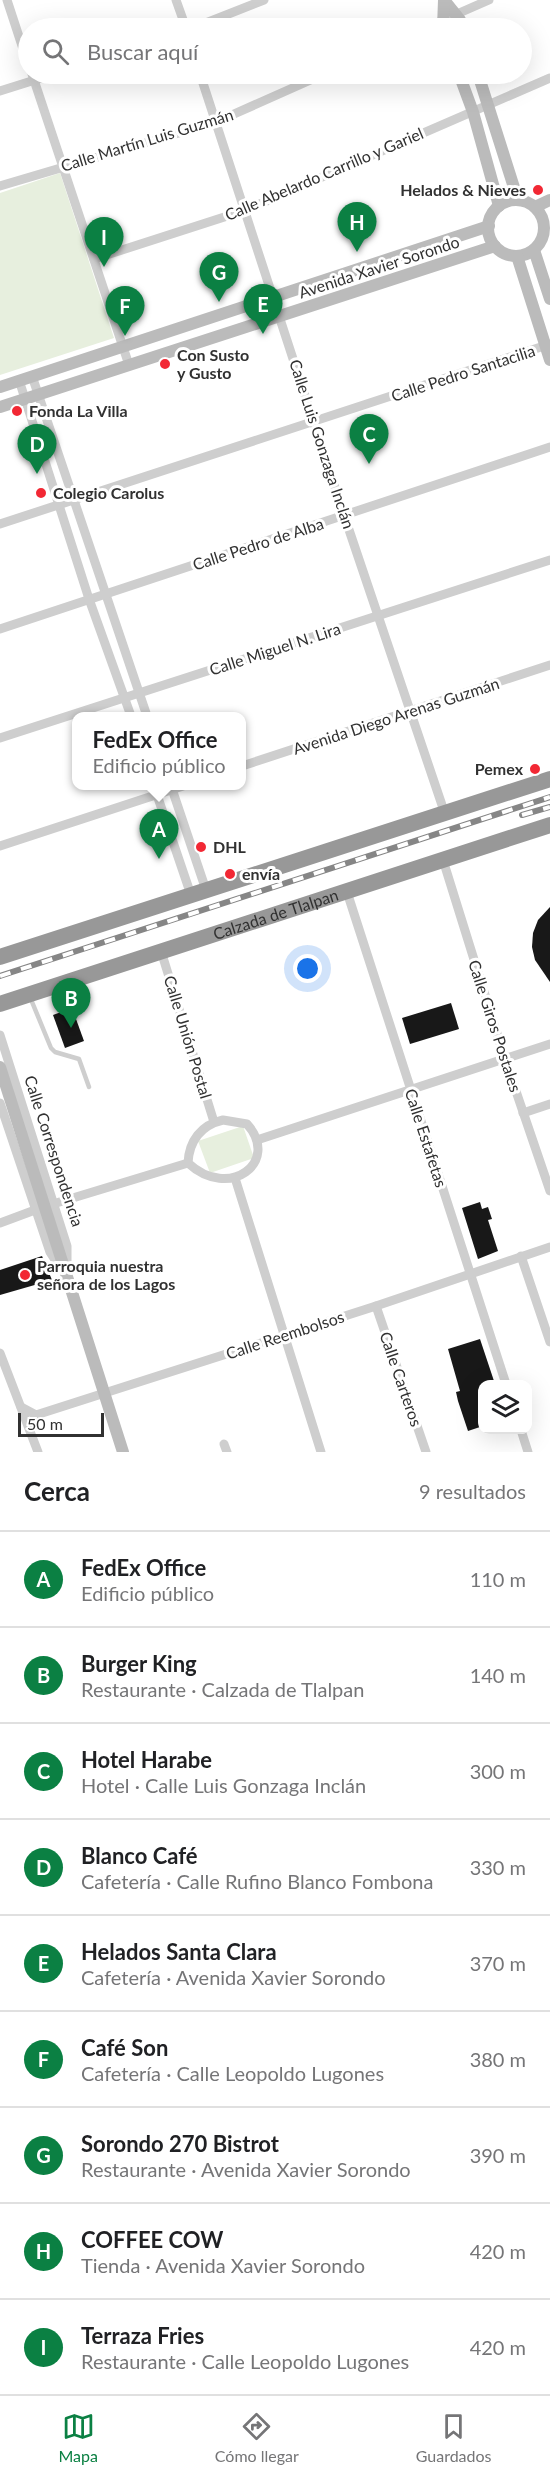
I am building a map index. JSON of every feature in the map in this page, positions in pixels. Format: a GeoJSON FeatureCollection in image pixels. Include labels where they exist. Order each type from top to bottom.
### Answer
{"type":"FeatureCollection","features":[{"type":"Feature","properties":{"kind":"highway"},"geometry":{"type":"LineString","coordinates":[[0,957],[550,779]]}},
{"type":"Feature","properties":{"kind":"highway","name":"Calzada de Tlalpan"},"geometry":{"type":"LineString","coordinates":[[0,1004],[550,825]]}},
{"type":"Feature","properties":{"kind":"street"},"geometry":{"type":"LineString","coordinates":[[7,0],[18,34]]}},
{"type":"Feature","properties":{"kind":"street"},"geometry":{"type":"LineString","coordinates":[[176,0],[182,18]]}},
{"type":"Feature","properties":{"kind":"street"},"geometry":{"type":"LineString","coordinates":[[219,18],[264,0]]}},
{"type":"Feature","properties":{"kind":"street"},"geometry":{"type":"LineString","coordinates":[[444,0],[457,18]]}},
{"type":"Feature","properties":{"kind":"street"},"geometry":{"type":"LineString","coordinates":[[443,18],[444,0]]}},
{"type":"Feature","properties":{"kind":"street"},"geometry":{"type":"LineString","coordinates":[[451,18],[489,0]]}},
{"type":"Feature","properties":{"kind":"street","name":"Calle Abelardo Carrillo y Gariel"},"geometry":{"type":"LineString","coordinates":[[94,258],[246,210],[550,78]]}},
{"type":"Feature","properties":{"kind":"street"},"geometry":{"type":"LineString","coordinates":[[0,91],[18,83]]}},
{"type":"Feature","properties":{"kind":"street"},"geometry":{"type":"LineString","coordinates":[[35,84],[129,365]]}},
{"type":"Feature","properties":{"kind":"street","name":"Calle Luis Gonzaga Inclán"},"geometry":{"type":"LineString","coordinates":[[203,84],[281,316],[344,515],[445,814]]}},
{"type":"Feature","properties":{"kind":"street","name":"Calle Martín Luis Guzmán"},"geometry":{"type":"LineString","coordinates":[[0,186],[216,122],[302,84]]}},
{"type":"Feature","properties":{"kind":"street"},"geometry":{"type":"LineString","coordinates":[[463,84],[473,112],[499,206]]}},
{"type":"Feature","properties":{"kind":"street"},"geometry":{"type":"LineString","coordinates":[[482,84],[518,200]]}},
{"type":"Feature","properties":{"kind":"street"},"geometry":{"type":"LineString","coordinates":[[518,200],[535,207],[547,222],[543,238],[534,250],[517,256],[505,254],[495,246],[489,233],[489,226],[492,215],[499,206],[518,200]]}},
{"type":"Feature","properties":{"kind":"street"},"geometry":{"type":"LineString","coordinates":[[535,207],[550,200]]}},
{"type":"Feature","properties":{"kind":"street","name":"Avenida Xavier Sorondo"},"geometry":{"type":"LineString","coordinates":[[0,387],[489,226]]}},
{"type":"Feature","properties":{"kind":"street","name":"Avenida Xavier Sorondo"},"geometry":{"type":"LineString","coordinates":[[0,407],[495,246]]}},
{"type":"Feature","properties":{"kind":"street"},"geometry":{"type":"LineString","coordinates":[[534,250],[550,299]]}},
{"type":"Feature","properties":{"kind":"street"},"geometry":{"type":"LineString","coordinates":[[517,256],[548,345],[550,360]]}},
{"type":"Feature","properties":{"kind":"street","name":"Calle Pedro Santacilia"},"geometry":{"type":"LineString","coordinates":[[0,524],[548,345]]}},
{"type":"Feature","properties":{"kind":"street"},"geometry":{"type":"LineString","coordinates":[[32,376],[145,712]]}},
{"type":"Feature","properties":{"kind":"street"},"geometry":{"type":"LineString","coordinates":[[18,381],[89,599],[129,712]]}},
{"type":"Feature","properties":{"kind":"street","name":"Calle Pedro de Alba"},"geometry":{"type":"LineString","coordinates":[[0,629],[550,447]]}},
{"type":"Feature","properties":{"kind":"street","name":"Calle Miguel N. Lira"},"geometry":{"type":"LineString","coordinates":[[79,712],[550,560]]}},
{"type":"Feature","properties":{"kind":"street","name":"Avenida Diego Arenas Guzmán"},"geometry":{"type":"LineString","coordinates":[[246,765],[550,665]]}},
{"type":"Feature","properties":{"kind":"street","name":"Calle Miguel N. Lira"},"geometry":{"type":"LineString","coordinates":[[0,738],[72,714]]}},
{"type":"Feature","properties":{"kind":"street"},"geometry":{"type":"LineString","coordinates":[[0,846],[155,790],[199,892]]}},
{"type":"Feature","properties":{"kind":"street"},"geometry":{"type":"LineString","coordinates":[[172,790],[199,892]]}},
{"type":"Feature","properties":{"kind":"street","name":"Calle Giros Postales"},"geometry":{"type":"LineString","coordinates":[[443,860],[505,1059],[548,1178],[550,1191]]}},
{"type":"Feature","properties":{"kind":"street","name":"Calle Estafetas"},"geometry":{"type":"LineString","coordinates":[[347,892],[505,1380]]}},
{"type":"Feature","properties":{"kind":"street","name":"Calle Unión Postal"},"geometry":{"type":"LineString","coordinates":[[161,951],[214,1122]]}},
{"type":"Feature","properties":{"kind":"street","name":"Calle Correspondencia"},"geometry":{"type":"LineString","coordinates":[[0,1035],[67,1246],[67,1278]]}},
{"type":"Feature","properties":{"kind":"street"},"geometry":{"type":"LineString","coordinates":[[257,1140],[550,1044]]}},
{"type":"Feature","properties":{"kind":"street","name":"Calle Correspondencia"},"geometry":{"type":"LineString","coordinates":[[0,1067],[123,1452]]}},
{"type":"Feature","properties":{"kind":"street","name":"Calle Correspondencia"},"geometry":{"type":"LineString","coordinates":[[0,1103],[50,1252],[67,1278]]}},
{"type":"Feature","properties":{"kind":"street"},"geometry":{"type":"LineString","coordinates":[[524,1113],[550,1104]]}},
{"type":"Feature","properties":{"kind":"street"},"geometry":{"type":"LineString","coordinates":[[223,1120],[247,1124],[257,1140],[256,1158],[247,1170],[235,1178],[223,1180],[212,1178],[198,1173],[188,1163],[188,1151],[194,1139],[202,1129],[214,1122],[223,1120]]}},
{"type":"Feature","properties":{"kind":"street"},"geometry":{"type":"LineString","coordinates":[[53,1204],[188,1163]]}},
{"type":"Feature","properties":{"kind":"street"},"geometry":{"type":"LineString","coordinates":[[235,1178],[282,1335],[321,1452]]}},
{"type":"Feature","properties":{"kind":"street"},"geometry":{"type":"LineString","coordinates":[[0,1223],[35,1210]]}},
{"type":"Feature","properties":{"kind":"street","name":"Calle Reembolsos"},"geometry":{"type":"LineString","coordinates":[[21,1407],[36,1415],[376,1306],[550,1247]]}},
{"type":"Feature","properties":{"kind":"street"},"geometry":{"type":"LineString","coordinates":[[521,1256],[550,1342]]}},
{"type":"Feature","properties":{"kind":"street","name":"Calle Carteros"},"geometry":{"type":"LineString","coordinates":[[376,1306],[426,1452]]}},
{"type":"Feature","properties":{"kind":"street"},"geometry":{"type":"LineString","coordinates":[[0,1353],[38,1452]]}},
{"type":"Feature","properties":{"kind":"street"},"geometry":{"type":"LineString","coordinates":[[521,1434],[528,1452]]}},
{"type":"Feature","properties":{"kind":"lane"},"geometry":{"type":"LineString","coordinates":[[29,994],[51,1048],[55,1052],[79,1059],[89,1087]]}},
{"type":"Feature","properties":{"kind":"green space"},"geometry":{"type":"Polygon","coordinates":[[[60,173],[114,338],[0,375],[0,193],[60,173]]]}},
{"type":"Feature","properties":{"kind":"green space"},"geometry":{"type":"Polygon","coordinates":[[[243,1126],[254,1158],[210,1173],[198,1141],[243,1126]]]}},
{"type":"Feature","properties":{"kind":"building"},"geometry":{"type":"Polygon","coordinates":[[[550,907],[550,982],[535,960],[532,947],[533,933],[538,920],[550,907]]]}},
{"type":"Feature","properties":{"kind":"building"},"geometry":{"type":"Polygon","coordinates":[[[451,1003],[459,1029],[410,1044],[402,1018],[451,1003]]]}},
{"type":"Feature","properties":{"kind":"building"},"geometry":{"type":"Polygon","coordinates":[[[72,1008],[84,1041],[65,1048],[53,1015],[72,1008]]]}},
{"type":"Feature","properties":{"kind":"building"},"geometry":{"type":"Polygon","coordinates":[[[480,1202],[482,1209],[488,1207],[492,1219],[488,1220],[498,1251],[478,1259],[462,1208],[480,1202]]]}},
{"type":"Feature","properties":{"kind":"building","name":"Parroquia nuestra señora de los Lagos"},"geometry":{"type":"Polygon","coordinates":[[[42,1256],[52,1280],[0,1295],[0,1270],[42,1256]]]}},
{"type":"Feature","properties":{"kind":"building"},"geometry":{"type":"Polygon","coordinates":[[[480,1339],[494,1380],[478,1380],[478,1428],[468,1431],[458,1401],[456,1392],[460,1391],[448,1349],[480,1339]]]}},
{"type":"Feature","properties":{"kind":"railway"},"geometry":{"type":"LineString","coordinates":[[0,976],[550,797]]}},
{"type":"Feature","properties":{"kind":"railway"},"geometry":{"type":"LineString","coordinates":[[522,815],[550,807]]}},
{"type":"Feature","properties":{"kind":"place","name":"Helados & Nieves"},"geometry":{"type":"Point","coordinates":[538,190]}},
{"type":"Feature","properties":{"kind":"place","name":"COFFEE COW"},"geometry":{"type":"Point","coordinates":[357,252]}},
{"type":"Feature","properties":{"kind":"place","name":"Terraza Fries"},"geometry":{"type":"Point","coordinates":[104,267]}},
{"type":"Feature","properties":{"kind":"place","name":"Sorondo 270 Bistrot"},"geometry":{"type":"Point","coordinates":[219,302]}},
{"type":"Feature","properties":{"kind":"place","name":"Helados Santa Clara"},"geometry":{"type":"Point","coordinates":[263,334]}},
{"type":"Feature","properties":{"kind":"place","name":"Café Son"},"geometry":{"type":"Point","coordinates":[125,336]}},
{"type":"Feature","properties":{"kind":"place","name":"Con Susto y Gusto"},"geometry":{"type":"Point","coordinates":[165,364]}},
{"type":"Feature","properties":{"kind":"place","name":"Fonda La Villa"},"geometry":{"type":"Point","coordinates":[17,411]}},
{"type":"Feature","properties":{"kind":"place","name":"Hotel Harabe"},"geometry":{"type":"Point","coordinates":[369,464]}},
{"type":"Feature","properties":{"kind":"place","name":"Blanco Café"},"geometry":{"type":"Point","coordinates":[37,474]}},
{"type":"Feature","properties":{"kind":"place","name":"Colegio Carolus"},"geometry":{"type":"Point","coordinates":[41,493]}},
{"type":"Feature","properties":{"kind":"place","name":"Pemex"},"geometry":{"type":"Point","coordinates":[535,769]}},
{"type":"Feature","properties":{"kind":"place","name":"DHL"},"geometry":{"type":"Point","coordinates":[201,847]}},
{"type":"Feature","properties":{"kind":"place","name":"FedEx Office"},"geometry":{"type":"Point","coordinates":[159,859]}},
{"type":"Feature","properties":{"kind":"place","name":"envía"},"geometry":{"type":"Point","coordinates":[230,874]}},
{"type":"Feature","properties":{"kind":"place","name":"Burger King"},"geometry":{"type":"Point","coordinates":[71,1028]}},
{"type":"Feature","properties":{"kind":"place","name":"Parroquia nuestra señora de los Lagos"},"geometry":{"type":"Point","coordinates":[25,1275]}}]}
